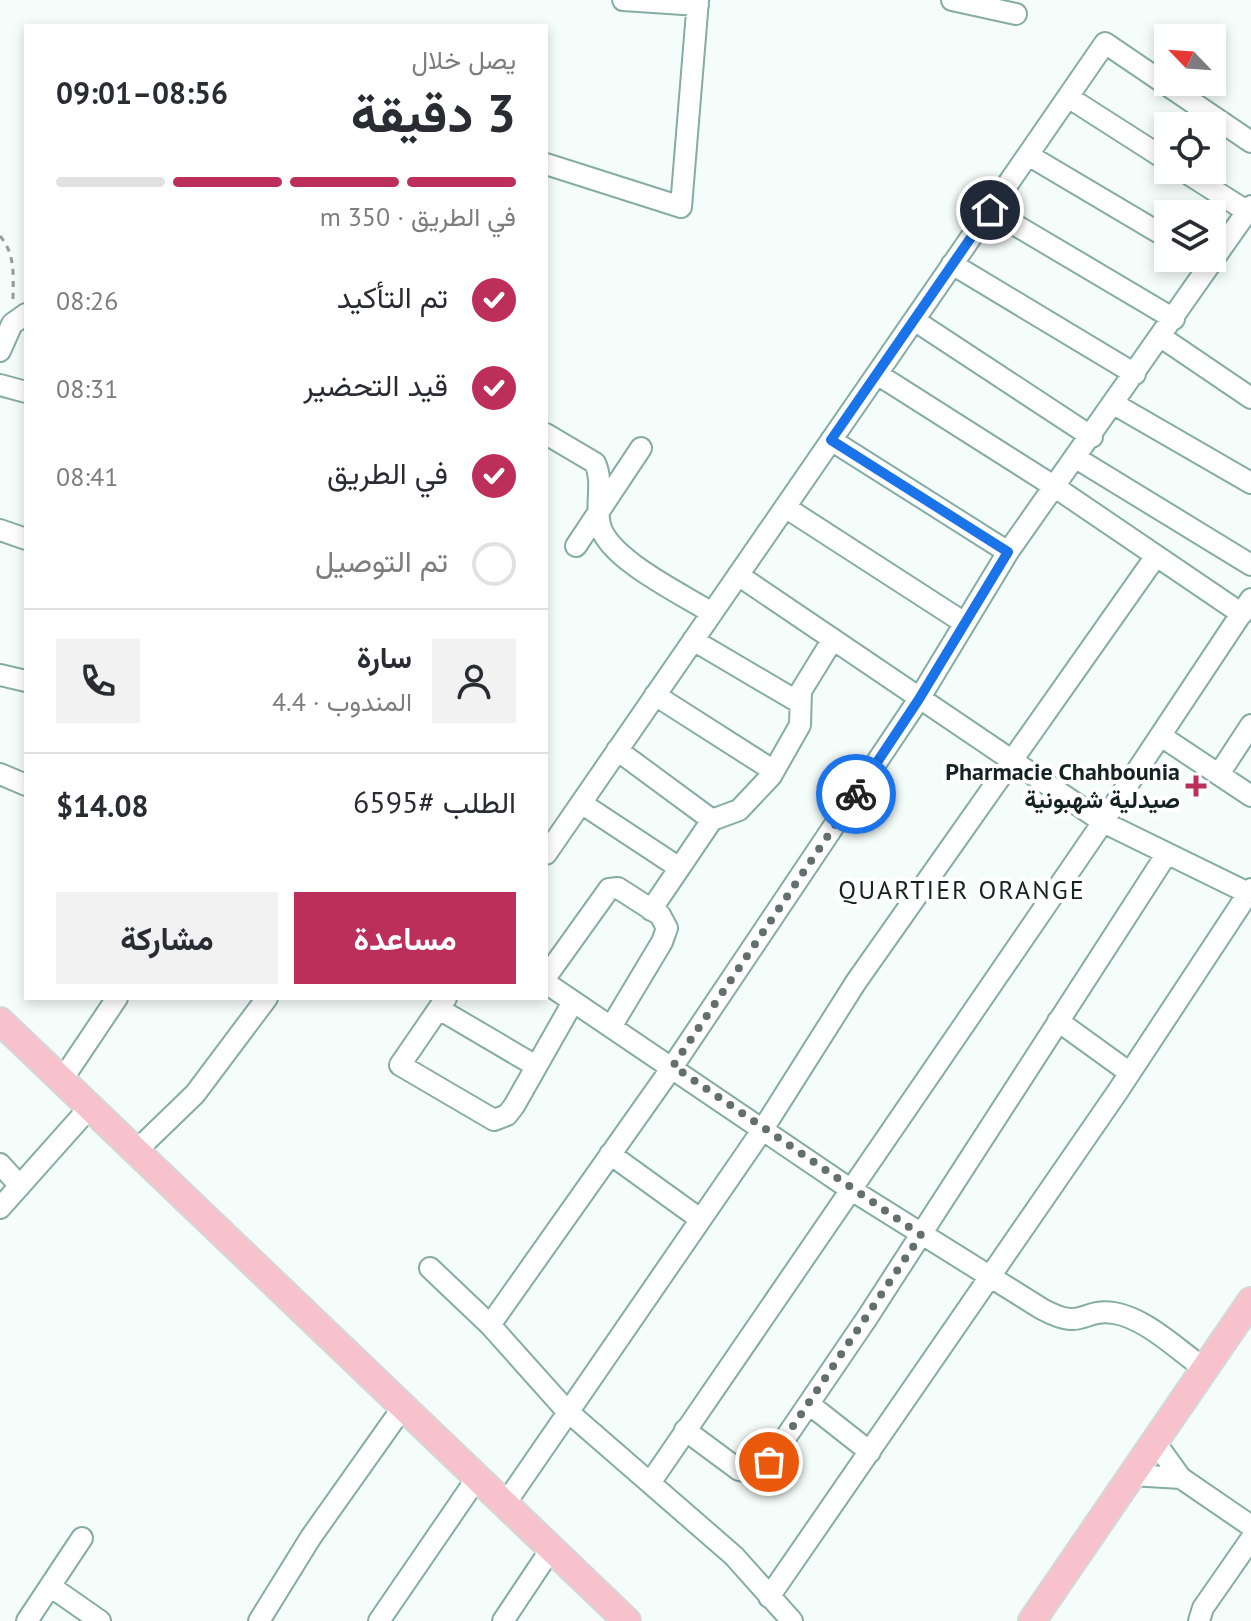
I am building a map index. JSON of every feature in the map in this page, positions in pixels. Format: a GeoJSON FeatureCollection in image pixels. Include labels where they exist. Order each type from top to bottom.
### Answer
{"type":"FeatureCollection","features":[{"type":"Feature","properties":{"kind":"main road"},"geometry":{"type":"LineString","coordinates":[[0,1021],[627,1621]]}},
{"type":"Feature","properties":{"kind":"main road"},"geometry":{"type":"LineString","coordinates":[[1032,1621],[1251,1301]]}},
{"type":"Feature","properties":{"kind":"street"},"geometry":{"type":"LineString","coordinates":[[548,165],[681,207],[698,2],[623,0]]}},
{"type":"Feature","properties":{"kind":"street"},"geometry":{"type":"LineString","coordinates":[[952,0],[1016,14]]}},
{"type":"Feature","properties":{"kind":"street"},"geometry":{"type":"LineString","coordinates":[[548,851],[1105,43],[1251,142]]}},
{"type":"Feature","properties":{"kind":"street"},"geometry":{"type":"LineString","coordinates":[[1068,97],[1154,152]]}},
{"type":"Feature","properties":{"kind":"street"},"geometry":{"type":"LineString","coordinates":[[1028,155],[1154,230]]}},
{"type":"Feature","properties":{"kind":"street"},"geometry":{"type":"LineString","coordinates":[[1206,184],[1250,209],[1226,238]]}},
{"type":"Feature","properties":{"kind":"street"},"geometry":{"type":"LineString","coordinates":[[990,210],[1174,319]]}},
{"type":"Feature","properties":{"kind":"street"},"geometry":{"type":"LineString","coordinates":[[952,264],[1135,374]]}},
{"type":"Feature","properties":{"kind":"street"},"geometry":{"type":"LineString","coordinates":[[490,1325],[673,1066],[919,699],[1008,552],[1174,319],[1201,272]]}},
{"type":"Feature","properties":{"kind":"street"},"geometry":{"type":"LineString","coordinates":[[0,351],[13,319]]}},
{"type":"Feature","properties":{"kind":"street"},"geometry":{"type":"LineString","coordinates":[[914,320],[1092,437]]}},
{"type":"Feature","properties":{"kind":"street"},"geometry":{"type":"LineString","coordinates":[[1161,337],[1251,398]]}},
{"type":"Feature","properties":{"kind":"street"},"geometry":{"type":"LineString","coordinates":[[650,1483],[1103,822],[1247,606],[1156,556],[1055,487],[877,374]]}},
{"type":"Feature","properties":{"kind":"street"},"geometry":{"type":"LineString","coordinates":[[0,385],[24,391]]}},
{"type":"Feature","properties":{"kind":"street"},"geometry":{"type":"LineString","coordinates":[[1114,404],[1251,483]]}},
{"type":"Feature","properties":{"kind":"street"},"geometry":{"type":"LineString","coordinates":[[548,435],[595,463],[603,534],[625,558],[712,613]]}},
{"type":"Feature","properties":{"kind":"street"},"geometry":{"type":"LineString","coordinates":[[831,440],[1008,552]]}},
{"type":"Feature","properties":{"kind":"street"},"geometry":{"type":"LineString","coordinates":[[576,546],[641,448]]}},
{"type":"Feature","properties":{"kind":"street"},"geometry":{"type":"LineString","coordinates":[[1076,458],[1251,565]]}},
{"type":"Feature","properties":{"kind":"street"},"geometry":{"type":"LineString","coordinates":[[785,507],[963,622]]}},
{"type":"Feature","properties":{"kind":"street"},"geometry":{"type":"LineString","coordinates":[[0,530],[24,538]]}},
{"type":"Feature","properties":{"kind":"street"},"geometry":{"type":"LineString","coordinates":[[505,1504],[566,1410],[763,1129],[856,982],[1156,556]]}},
{"type":"Feature","properties":{"kind":"street"},"geometry":{"type":"LineString","coordinates":[[738,575],[1103,822],[1166,855],[1250,891],[1130,1073],[769,1597]]}},
{"type":"Feature","properties":{"kind":"street"},"geometry":{"type":"LineString","coordinates":[[651,910],[712,820],[739,810],[774,771],[800,725],[800,703],[808,677],[833,639]]}},
{"type":"Feature","properties":{"kind":"street"},"geometry":{"type":"LineString","coordinates":[[693,640],[800,703]]}},
{"type":"Feature","properties":{"kind":"street"},"geometry":{"type":"LineString","coordinates":[[0,675],[24,681]]}},
{"type":"Feature","properties":{"kind":"street"},"geometry":{"type":"LineString","coordinates":[[655,695],[774,771]]}},
{"type":"Feature","properties":{"kind":"street"},"geometry":{"type":"LineString","coordinates":[[1219,774],[1251,725]]}},
{"type":"Feature","properties":{"kind":"street"},"geometry":{"type":"LineString","coordinates":[[1161,736],[1251,796]]}},
{"type":"Feature","properties":{"kind":"street"},"geometry":{"type":"LineString","coordinates":[[617,750],[712,820]]}},
{"type":"Feature","properties":{"kind":"street"},"geometry":{"type":"LineString","coordinates":[[0,774],[24,784]]}},
{"type":"Feature","properties":{"kind":"street"},"geometry":{"type":"LineString","coordinates":[[581,803],[678,867]]}},
{"type":"Feature","properties":{"kind":"street"},"geometry":{"type":"LineString","coordinates":[[685,1430],[739,1470],[754,1473],[769,1462],[921,1235],[1166,855]]}},
{"type":"Feature","properties":{"kind":"street"},"geometry":{"type":"LineString","coordinates":[[548,974],[609,889],[618,888],[666,921],[667,928],[611,1027]]}},
{"type":"Feature","properties":{"kind":"street"},"geometry":{"type":"LineString","coordinates":[[548,984],[673,1066],[850,1189],[989,1277],[1062,1319],[1079,1320],[1101,1313],[1120,1315],[1205,1369]]}},
{"type":"Feature","properties":{"kind":"street"},"geometry":{"type":"LineString","coordinates":[[62,1080],[116,1000]]}},
{"type":"Feature","properties":{"kind":"street"},"geometry":{"type":"LineString","coordinates":[[136,1151],[195,1094],[266,1000]]}},
{"type":"Feature","properties":{"kind":"street"},"geometry":{"type":"LineString","coordinates":[[536,1066],[443,1003],[400,1065],[485,1116],[500,1120],[507,1115],[536,1066],[573,1002]]}},
{"type":"Feature","properties":{"kind":"street"},"geometry":{"type":"LineString","coordinates":[[1058,1021],[1130,1073]]}},
{"type":"Feature","properties":{"kind":"street"},"geometry":{"type":"LineString","coordinates":[[0,1208],[90,1107]]}},
{"type":"Feature","properties":{"kind":"street"},"geometry":{"type":"LineString","coordinates":[[610,1154],[700,1219]]}},
{"type":"Feature","properties":{"kind":"street"},"geometry":{"type":"LineString","coordinates":[[0,1164],[20,1186]]}},
{"type":"Feature","properties":{"kind":"street"},"geometry":{"type":"LineString","coordinates":[[430,1268],[490,1325],[566,1410],[734,1556],[792,1621]]}},
{"type":"Feature","properties":{"kind":"street"},"geometry":{"type":"LineString","coordinates":[[809,1404],[870,1452]]}},
{"type":"Feature","properties":{"kind":"street"},"geometry":{"type":"LineString","coordinates":[[259,1621],[311,1537],[403,1407]]}},
{"type":"Feature","properties":{"kind":"street"},"geometry":{"type":"LineString","coordinates":[[1155,1442],[1181,1478],[1251,1526]]}},
{"type":"Feature","properties":{"kind":"street"},"geometry":{"type":"LineString","coordinates":[[1131,1475],[1181,1478]]}},
{"type":"Feature","properties":{"kind":"street"},"geometry":{"type":"LineString","coordinates":[[379,1621],[477,1478]]}},
{"type":"Feature","properties":{"kind":"street"},"geometry":{"type":"LineString","coordinates":[[27,1621],[82,1538]]}},
{"type":"Feature","properties":{"kind":"street"},"geometry":{"type":"LineString","coordinates":[[1199,1621],[1203,1608],[1251,1539]]}},
{"type":"Feature","properties":{"kind":"street"},"geometry":{"type":"LineString","coordinates":[[503,1621],[551,1549]]}},
{"type":"Feature","properties":{"kind":"street"},"geometry":{"type":"LineString","coordinates":[[50,1586],[100,1621]]}},
{"type":"Feature","properties":{"kind":"path"},"geometry":{"type":"LineString","coordinates":[[0,236],[9,246],[14,265],[13,319]]}},
{"type":"Feature","properties":{"kind":"way so far"},"geometry":{"type":"LineString","coordinates":[[769,1462],[921,1235],[673,1066],[856,794]]}},
{"type":"Feature","properties":{"kind":"place","name":"Pharmacie Chahbounia صيدلية شهبونية"},"geometry":{"type":"Point","coordinates":[1196,786]}},
{"type":"Feature","properties":{"kind":"district","name":"QUARTIER ORANGE"},"geometry":{"type":"Point","coordinates":[962,890]}},
{"type":"Feature","properties":{"kind":"route"},"geometry":{"type":"LineString","coordinates":[[856,794],[919,699],[1008,552],[831,440],[990,210]]}}]}
